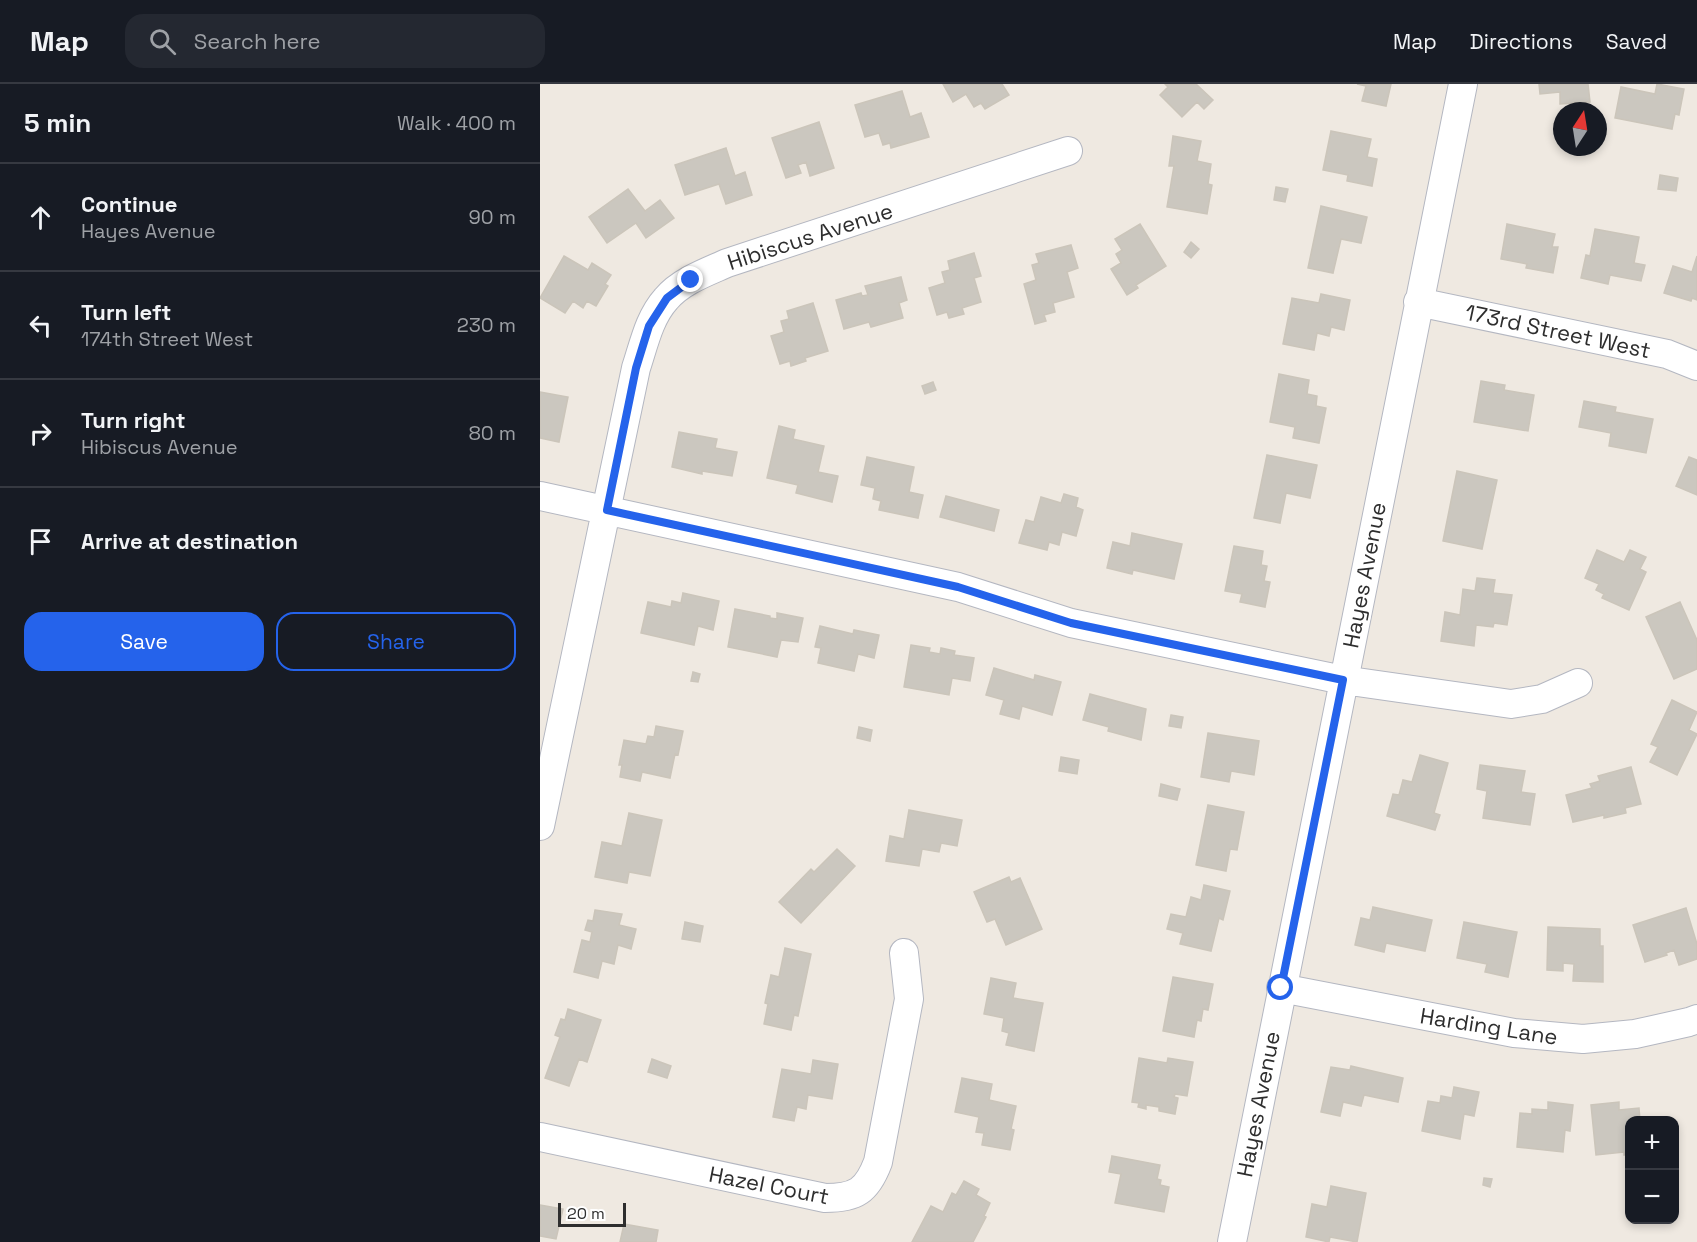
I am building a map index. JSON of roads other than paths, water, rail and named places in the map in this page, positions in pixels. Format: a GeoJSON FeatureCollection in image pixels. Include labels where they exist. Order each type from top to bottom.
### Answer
{"type":"FeatureCollection","features":[{"type":"Feature","properties":{"kind":"street","name":"Hayes Avenue"},"geometry":{"type":"LineString","coordinates":[[1232,1242],[1463,84]]}},
{"type":"Feature","properties":{"kind":"street","name":"Hibiscus Avenue"},"geometry":{"type":"LineString","coordinates":[[540,826],[636,368],[649,326],[667,298],[691,280],[727,263],[1068,151]]}},
{"type":"Feature","properties":{"kind":"street","name":"173rd Street West"},"geometry":{"type":"LineString","coordinates":[[1418,302],[1667,354],[1697,366]]}},
{"type":"Feature","properties":{"kind":"street"},"geometry":{"type":"LineString","coordinates":[[540,496],[958,587],[1071,623],[1343,680],[1511,704],[1542,699],[1578,683]]}},
{"type":"Feature","properties":{"kind":"street","name":"Hazel Court"},"geometry":{"type":"LineString","coordinates":[[540,1137],[825,1198],[843,1198],[859,1192],[871,1180],[878,1162],[909,999],[904,953]]}},
{"type":"Feature","properties":{"kind":"street","name":"Harding Lane"},"geometry":{"type":"LineString","coordinates":[[1281,988],[1514,1033],[1583,1039],[1635,1034],[1697,1019]]}}]}
